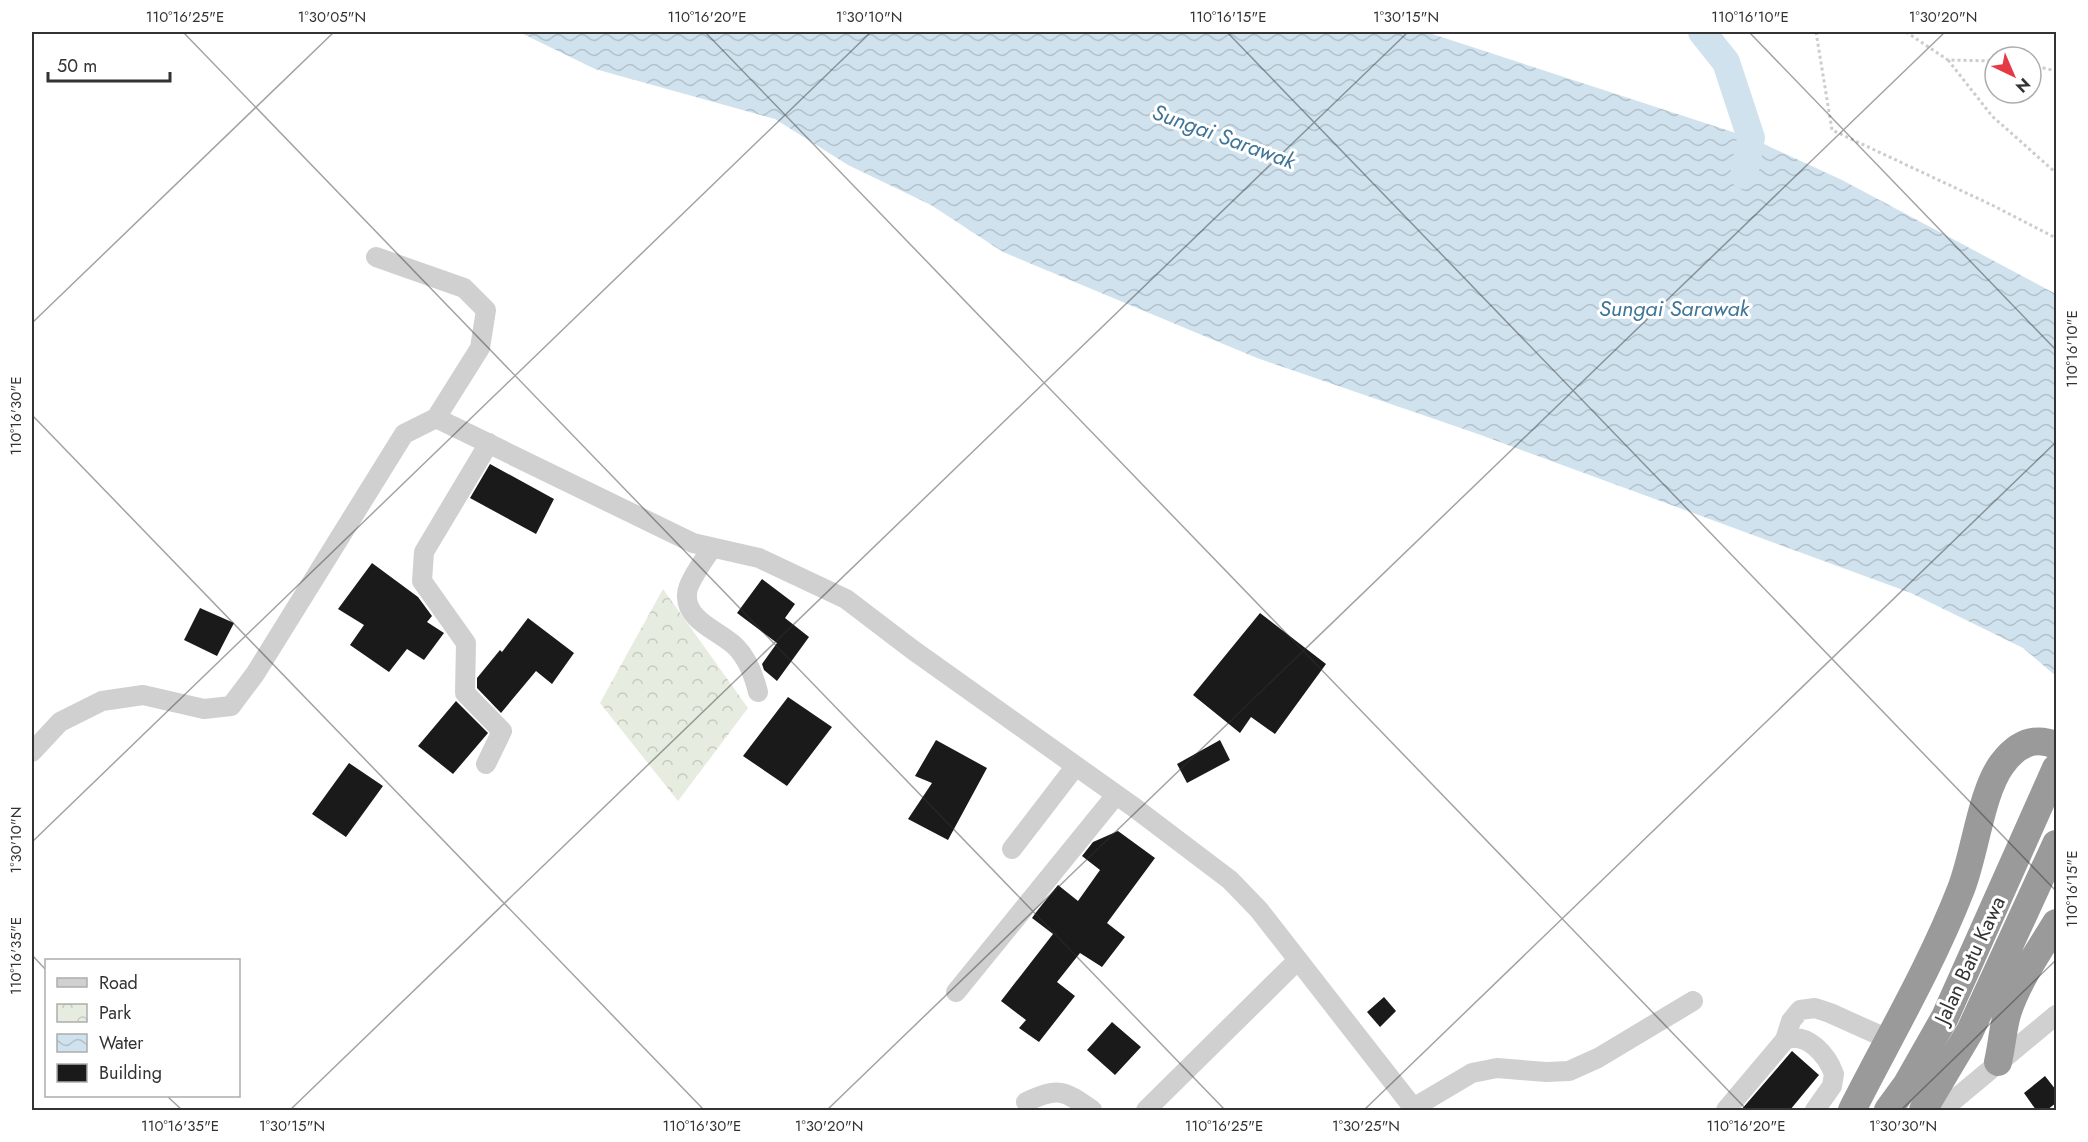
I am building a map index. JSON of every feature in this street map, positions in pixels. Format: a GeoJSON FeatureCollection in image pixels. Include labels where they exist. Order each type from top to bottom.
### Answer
{"type":"FeatureCollection","features":[{"type":"Feature","properties":{"kind":"highway"},"geometry":{"type":"LineString","coordinates":[[1852,1110],[1922,976],[1962,888],[1990,792],[2000,766],[2013,750],[2026,742],[2041,740],[2056,745]]}},
{"type":"Feature","properties":{"kind":"highway","name":"Jalan Batu Kawa"},"geometry":{"type":"LineString","coordinates":[[1887,1110],[1906,1084],[1945,1017],[2056,768]]}},
{"type":"Feature","properties":{"kind":"highway","name":"Jalan Batu Kawa"},"geometry":{"type":"LineString","coordinates":[[1923,1110],[1970,1032],[2056,844]]}},
{"type":"Feature","properties":{"kind":"highway"},"geometry":{"type":"LineString","coordinates":[[1998,1062],[2015,1033],[2007,1014],[2026,971],[2056,923]]}},
{"type":"Feature","properties":{"kind":"street"},"geometry":{"type":"LineString","coordinates":[[32,752],[60,722],[102,701],[143,696],[204,709],[231,706],[255,674],[404,434],[436,418],[480,348],[486,310],[464,288],[376,257]]}},
{"type":"Feature","properties":{"kind":"street"},"geometry":{"type":"LineString","coordinates":[[436,418],[693,543],[711,549],[759,558],[846,599],[1230,880],[1258,909],[1414,1109],[1472,1073],[1497,1068],[1546,1072],[1569,1071],[1598,1058],[1693,1001]]}},
{"type":"Feature","properties":{"kind":"street"},"geometry":{"type":"LineString","coordinates":[[486,764],[502,730],[465,693],[466,643],[422,581],[424,552],[489,443]]}},
{"type":"Feature","properties":{"kind":"street"},"geometry":{"type":"LineString","coordinates":[[711,549],[686,592],[688,604],[698,620],[736,647],[753,675],[758,692]]}},
{"type":"Feature","properties":{"kind":"street"},"geometry":{"type":"LineString","coordinates":[[1012,849],[1075,767]]}},
{"type":"Feature","properties":{"kind":"street"},"geometry":{"type":"LineString","coordinates":[[956,992],[1116,795]]}},
{"type":"Feature","properties":{"kind":"street"},"geometry":{"type":"LineString","coordinates":[[1146,1110],[1298,960]]}},
{"type":"Feature","properties":{"kind":"street"},"geometry":{"type":"LineString","coordinates":[[1726,1110],[1785,1040],[1791,1021],[1800,1010],[1815,1008],[1888,1038]]}},
{"type":"Feature","properties":{"kind":"street"},"geometry":{"type":"LineString","coordinates":[[2015,1033],[2056,1015]]}},
{"type":"Feature","properties":{"kind":"street"},"geometry":{"type":"LineString","coordinates":[[1785,1040],[1802,1037],[1816,1047],[1831,1066],[1834,1074],[1832,1086],[1815,1110]]}},
{"type":"Feature","properties":{"kind":"street"},"geometry":{"type":"LineString","coordinates":[[1942,1110],[1998,1062]]}},
{"type":"Feature","properties":{"kind":"street"},"geometry":{"type":"LineString","coordinates":[[1026,1102],[1048,1092],[1070,1094],[1092,1110]]}},
{"type":"Feature","properties":{"kind":"path"},"geometry":{"type":"LineString","coordinates":[[1816,32],[1832,130],[1994,206],[2056,238]]}},
{"type":"Feature","properties":{"kind":"path"},"geometry":{"type":"LineString","coordinates":[[1906,32],[1948,60],[1992,116],[2056,173]]}},
{"type":"Feature","properties":{"kind":"path"},"geometry":{"type":"LineString","coordinates":[[1948,60],[1983,61]]}},
{"type":"Feature","properties":{"kind":"green space"},"geometry":{"type":"Polygon","coordinates":[[[663,589],[748,708],[678,801],[600,703],[663,589]]]}},
{"type":"Feature","properties":{"kind":"water","name":"Sungai Sarawak"},"geometry":{"type":"Polygon","coordinates":[[[519,32],[1426,32],[1751,138],[1842,180],[2056,294],[2056,676],[2023,648],[1911,593],[1478,434],[1257,358],[1003,252],[931,205],[848,165],[775,119],[595,69],[519,32]]]}},
{"type":"Feature","properties":{"kind":"building"},"geometry":{"type":"Polygon","coordinates":[[[490,464],[554,499],[536,534],[470,498],[490,464]]]}},
{"type":"Feature","properties":{"kind":"building"},"geometry":{"type":"Polygon","coordinates":[[[372,563],[418,597],[432,616],[427,622],[444,633],[424,660],[407,649],[389,672],[350,645],[364,625],[338,609],[372,563]]]}},
{"type":"Feature","properties":{"kind":"building"},"geometry":{"type":"Polygon","coordinates":[[[762,579],[795,604],[785,618],[809,637],[777,681],[764,670],[762,664],[777,643],[737,613],[762,579]]]}},
{"type":"Feature","properties":{"kind":"building"},"geometry":{"type":"Polygon","coordinates":[[[200,608],[234,623],[217,656],[184,640],[200,608]]]}},
{"type":"Feature","properties":{"kind":"building"},"geometry":{"type":"Polygon","coordinates":[[[1260,613],[1326,664],[1275,734],[1251,717],[1240,733],[1193,695],[1260,613]]]}},
{"type":"Feature","properties":{"kind":"building"},"geometry":{"type":"Polygon","coordinates":[[[528,618],[574,653],[552,684],[536,671],[501,713],[477,688],[477,678],[500,650],[502,652],[528,618]]]}},
{"type":"Feature","properties":{"kind":"building"},"geometry":{"type":"Polygon","coordinates":[[[788,697],[832,727],[787,786],[743,756],[788,697]]]}},
{"type":"Feature","properties":{"kind":"building"},"geometry":{"type":"Polygon","coordinates":[[[456,701],[488,733],[453,774],[418,746],[456,701]]]}},
{"type":"Feature","properties":{"kind":"building"},"geometry":{"type":"Polygon","coordinates":[[[936,740],[987,768],[948,840],[908,819],[932,783],[915,776],[936,740]]]}},
{"type":"Feature","properties":{"kind":"building"},"geometry":{"type":"Polygon","coordinates":[[[1220,740],[1230,760],[1187,783],[1177,764],[1220,740]]]}},
{"type":"Feature","properties":{"kind":"building"},"geometry":{"type":"Polygon","coordinates":[[[349,763],[383,786],[346,837],[312,814],[349,763]]]}},
{"type":"Feature","properties":{"kind":"building"},"geometry":{"type":"Polygon","coordinates":[[[1118,831],[1155,858],[1107,923],[1125,937],[1102,967],[1080,953],[1057,982],[1075,996],[1039,1042],[1019,1028],[1026,1020],[1001,1001],[1053,934],[1032,918],[1058,885],[1078,901],[1100,870],[1082,856],[1093,842],[1118,831]]]}},
{"type":"Feature","properties":{"kind":"building"},"geometry":{"type":"Polygon","coordinates":[[[1384,997],[1396,1011],[1380,1027],[1367,1012],[1384,997]]]}},
{"type":"Feature","properties":{"kind":"building"},"geometry":{"type":"Polygon","coordinates":[[[1112,1022],[1141,1047],[1115,1075],[1087,1050],[1112,1022]]]}},
{"type":"Feature","properties":{"kind":"building"},"geometry":{"type":"Polygon","coordinates":[[[1792,1051],[1819,1075],[1790,1110],[1741,1110],[1792,1051]]]}},
{"type":"Feature","properties":{"kind":"building"},"geometry":{"type":"Polygon","coordinates":[[[2045,1076],[2056,1090],[2056,1103],[2047,1110],[2036,1110],[2024,1093],[2045,1076]]]}},
{"type":"Feature","properties":{"kind":"waterway"},"geometry":{"type":"LineString","coordinates":[[1702,32],[1726,62],[1751,138],[1744,175]]}}]}
